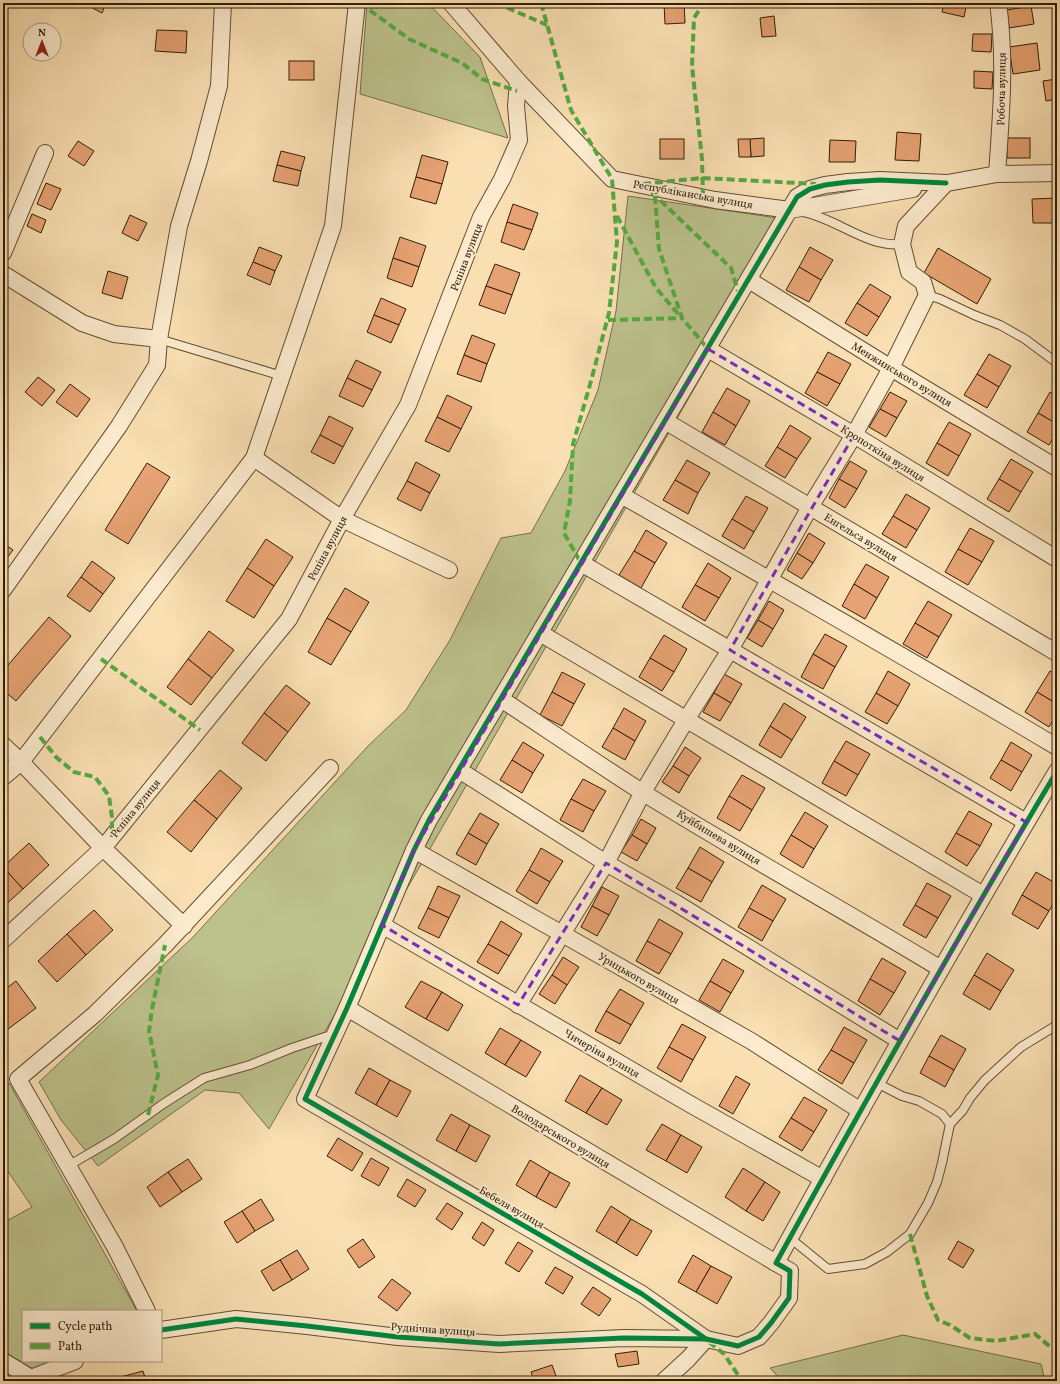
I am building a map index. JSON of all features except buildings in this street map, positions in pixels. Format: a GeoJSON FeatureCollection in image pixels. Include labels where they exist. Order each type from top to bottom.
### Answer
{"type":"FeatureCollection","features":[{"type":"Feature","properties":{"kind":"street"},"geometry":{"type":"LineString","coordinates":[[3,590],[119,426],[157,365],[159,339],[179,226],[199,161],[219,86],[223,3]]}},
{"type":"Feature","properties":{"kind":"street"},"geometry":{"type":"LineString","coordinates":[[3,777],[21,762],[254,458],[333,226],[357,3]]}},
{"type":"Feature","properties":{"kind":"street","name":"Республіканська вулиця"},"geometry":{"type":"LineString","coordinates":[[452,3],[518,81],[612,179],[716,200],[790,210],[997,174],[1057,173]]}},
{"type":"Feature","properties":{"kind":"street","name":"Робоча вулиця"},"geometry":{"type":"LineString","coordinates":[[997,174],[1002,101],[1002,53],[998,3]]}},
{"type":"Feature","properties":{"kind":"street","name":"Рєпіна вулиця"},"geometry":{"type":"LineString","coordinates":[[3,940],[103,848],[289,619],[342,519],[408,404],[481,217],[502,179],[519,140],[516,106],[518,81]]}},
{"type":"Feature","properties":{"kind":"street"},"geometry":{"type":"LineString","coordinates":[[3,253],[45,154]]}},
{"type":"Feature","properties":{"kind":"street"},"geometry":{"type":"LineString","coordinates":[[518,1005],[606,863],[643,792],[730,650],[810,507],[854,434],[891,368],[927,296],[922,282],[909,272],[902,244],[906,226],[917,212],[946,183]]}},
{"type":"Feature","properties":{"kind":"street"},"geometry":{"type":"LineString","coordinates":[[335,1033],[414,850],[429,820],[790,210]]}},
{"type":"Feature","properties":{"kind":"street"},"geometry":{"type":"LineString","coordinates":[[3,274],[82,322],[114,334],[159,339]]}},
{"type":"Feature","properties":{"kind":"street","name":"Менжинського вулиця"},"geometry":{"type":"LineString","coordinates":[[749,280],[1057,468]]}},
{"type":"Feature","properties":{"kind":"street","name":"Кропоткіна вулиця"},"geometry":{"type":"LineString","coordinates":[[708,348],[854,434],[1057,560]]}},
{"type":"Feature","properties":{"kind":"street","name":"Енгельса вулиця"},"geometry":{"type":"LineString","coordinates":[[665,421],[1057,653]]}},
{"type":"Feature","properties":{"kind":"street"},"geometry":{"type":"LineString","coordinates":[[254,458],[342,519],[448,570]]}},
{"type":"Feature","properties":{"kind":"street"},"geometry":{"type":"LineString","coordinates":[[621,495],[978,700],[1057,748]]}},
{"type":"Feature","properties":{"kind":"street"},"geometry":{"type":"LineString","coordinates":[[581,563],[1026,822]]}},
{"type":"Feature","properties":{"kind":"street"},"geometry":{"type":"LineString","coordinates":[[540,633],[983,895]]}},
{"type":"Feature","properties":{"kind":"street","name":"Куйбишева вулиця"},"geometry":{"type":"LineString","coordinates":[[501,699],[643,792],[941,969]]}},
{"type":"Feature","properties":{"kind":"street"},"geometry":{"type":"LineString","coordinates":[[3,745],[103,848],[184,926]]}},
{"type":"Feature","properties":{"kind":"street"},"geometry":{"type":"LineString","coordinates":[[146,1310],[115,1247],[18,1079],[95,1014],[184,926],[330,768]]}},
{"type":"Feature","properties":{"kind":"street"},"geometry":{"type":"LineString","coordinates":[[459,770],[606,863],[682,907],[900,1041]]}},
{"type":"Feature","properties":{"kind":"street"},"geometry":{"type":"LineString","coordinates":[[776,1263],[822,1178],[983,895],[1057,771]]}},
{"type":"Feature","properties":{"kind":"street","name":"Урицького вулиця"},"geometry":{"type":"LineString","coordinates":[[414,850],[751,1041],[861,1111]]}},
{"type":"Feature","properties":{"kind":"street","name":"Чичеріна вулиця"},"geometry":{"type":"LineString","coordinates":[[382,925],[688,1103],[822,1178]]}},
{"type":"Feature","properties":{"kind":"street","name":"Володарського вулиця"},"geometry":{"type":"LineString","coordinates":[[347,1008],[790,1271],[789,1298],[759,1337],[738,1346],[706,1339]]}},
{"type":"Feature","properties":{"kind":"street","name":"Бебеля вулиця"},"geometry":{"type":"LineString","coordinates":[[335,1033],[305,1099],[642,1294],[706,1339]]}},
{"type":"Feature","properties":{"kind":"street","name":"Руднічна вулиця"},"geometry":{"type":"LineString","coordinates":[[162,1330],[236,1319],[398,1337],[498,1344],[624,1338],[706,1339]]}},
{"type":"Feature","properties":{"kind":"street"},"geometry":{"type":"LineString","coordinates":[[664,1381],[706,1339]]}},
{"type":"Feature","properties":{"kind":"street"},"geometry":{"type":"LineString","coordinates":[[3,1361],[32,1379],[73,1362]]}},
{"type":"Feature","properties":{"kind":"lane"},"geometry":{"type":"LineString","coordinates":[[790,210],[813,215],[872,239],[891,245],[902,244]]}},
{"type":"Feature","properties":{"kind":"lane"},"geometry":{"type":"LineString","coordinates":[[927,296],[940,299],[1000,326],[1025,339],[1057,363]]}},
{"type":"Feature","properties":{"kind":"lane"},"geometry":{"type":"LineString","coordinates":[[159,339],[282,376]]}},
{"type":"Feature","properties":{"kind":"lane"},"geometry":{"type":"LineString","coordinates":[[790,1238],[828,1268],[865,1264],[887,1252],[910,1234],[928,1203],[937,1182],[950,1124],[963,1110],[970,1098],[985,1080],[1021,1047],[1057,1025]]}},
{"type":"Feature","properties":{"kind":"lane"},"geometry":{"type":"LineString","coordinates":[[68,1166],[114,1139],[163,1104],[204,1078],[250,1066],[292,1048],[335,1033]]}},
{"type":"Feature","properties":{"kind":"lane"},"geometry":{"type":"LineString","coordinates":[[877,1083],[902,1096],[919,1101],[942,1114],[950,1124]]}},
{"type":"Feature","properties":{"kind":"highlighted area"},"geometry":{"type":"Polygon","coordinates":[[[708,349],[854,435],[730,650],[1026,822],[900,1041],[606,863],[518,1005],[382,925],[414,850],[708,349]]]}},
{"type":"Feature","properties":{"kind":"green space"},"geometry":{"type":"Polygon","coordinates":[[[367,3],[428,3],[480,57],[508,138],[360,94],[367,3]]]}},
{"type":"Feature","properties":{"kind":"green space"},"geometry":{"type":"Polygon","coordinates":[[[628,196],[791,220],[269,1129],[239,1093],[205,1090],[98,1166],[61,1120],[39,1082],[193,937],[368,746],[406,710],[450,640],[501,538],[531,533],[565,471],[598,390],[616,311],[628,196]]]}},
{"type":"Feature","properties":{"kind":"green space"},"geometry":{"type":"Polygon","coordinates":[[[9,1083],[136,1310],[22,1310],[22,1362],[52,1362],[33,1369],[3,1351],[3,1223],[32,1207],[3,1164],[3,1087],[9,1083]]]}},
{"type":"Feature","properties":{"kind":"green space"},"geometry":{"type":"Polygon","coordinates":[[[903,1335],[1041,1364],[1045,1381],[782,1381],[770,1368],[903,1335]]]}},
{"type":"Feature","properties":{"kind":"marked path"},"geometry":{"type":"LineString","coordinates":[[360,3],[409,39],[462,63],[482,79],[517,91]]}},
{"type":"Feature","properties":{"kind":"marked path"},"geometry":{"type":"LineString","coordinates":[[496,3],[547,25]]}},
{"type":"Feature","properties":{"kind":"marked path"},"geometry":{"type":"LineString","coordinates":[[541,3],[571,110],[612,179],[617,242],[609,313],[573,444],[570,501],[564,533],[581,563]]}},
{"type":"Feature","properties":{"kind":"marked path"},"geometry":{"type":"LineString","coordinates":[[703,197],[702,159],[692,66],[694,18],[704,3]]}},
{"type":"Feature","properties":{"kind":"marked path"},"geometry":{"type":"LineString","coordinates":[[643,184],[702,178],[816,184]]}},
{"type":"Feature","properties":{"kind":"marked path"},"geometry":{"type":"LineString","coordinates":[[643,184],[731,268],[739,295]]}},
{"type":"Feature","properties":{"kind":"marked path"},"geometry":{"type":"LineString","coordinates":[[655,196],[659,249],[682,318],[708,349]]}},
{"type":"Feature","properties":{"kind":"marked path"},"geometry":{"type":"LineString","coordinates":[[617,216],[656,288],[679,315]]}},
{"type":"Feature","properties":{"kind":"marked path"},"geometry":{"type":"LineString","coordinates":[[608,320],[682,318]]}},
{"type":"Feature","properties":{"kind":"marked path"},"geometry":{"type":"LineString","coordinates":[[101,659],[200,730]]}},
{"type":"Feature","properties":{"kind":"marked path"},"geometry":{"type":"LineString","coordinates":[[40,737],[56,757],[74,772],[95,777],[109,796],[112,817],[112,837]]}},
{"type":"Feature","properties":{"kind":"marked path"},"geometry":{"type":"LineString","coordinates":[[148,1115],[158,1075],[149,1031],[165,945]]}},
{"type":"Feature","properties":{"kind":"marked path"},"geometry":{"type":"LineString","coordinates":[[910,1234],[927,1296],[938,1320],[950,1325],[970,1338],[996,1341],[1035,1334],[1048,1345],[1057,1350]]}},
{"type":"Feature","properties":{"kind":"marked path"},"geometry":{"type":"LineString","coordinates":[[709,1342],[724,1354],[742,1381]]}},
{"type":"Feature","properties":{"kind":"cycle path"},"geometry":{"type":"LineString","coordinates":[[706,1339],[642,1294],[305,1099],[347,1008],[414,850],[429,820],[797,197],[810,189],[825,185],[848,182],[880,180],[946,183]]}},
{"type":"Feature","properties":{"kind":"cycle path"},"geometry":{"type":"LineString","coordinates":[[162,1330],[236,1319],[398,1337],[499,1344],[624,1338],[706,1339],[738,1346],[759,1337],[789,1298],[790,1271],[776,1263],[914,1016],[1057,771]]}}]}
